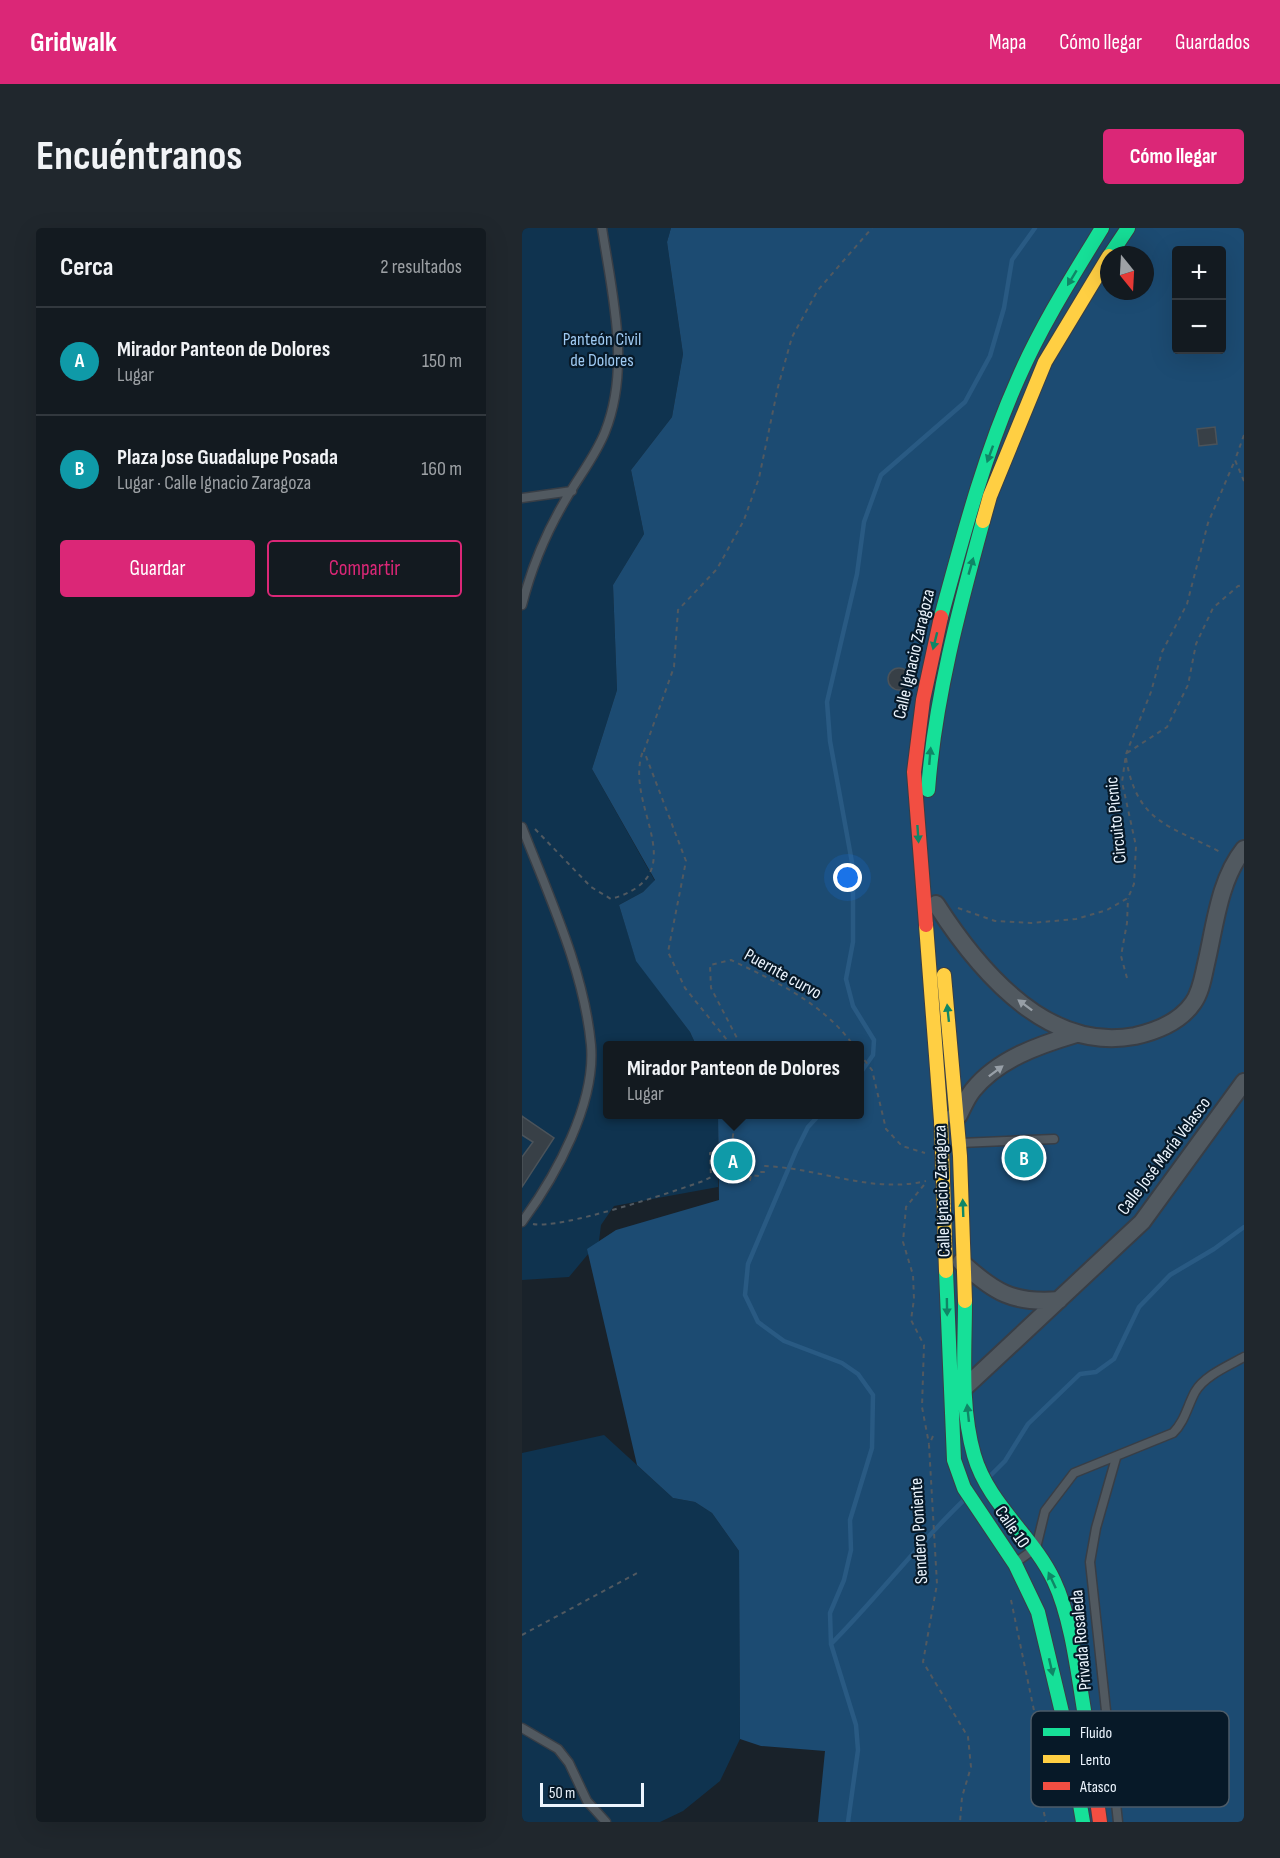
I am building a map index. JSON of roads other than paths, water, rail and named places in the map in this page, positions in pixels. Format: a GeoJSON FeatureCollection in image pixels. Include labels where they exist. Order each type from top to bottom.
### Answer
{"type":"FeatureCollection","features":[{"type":"Feature","properties":{"kind":"street","name":"Calle Ignacio Zaragoza"},"geometry":{"type":"LineString","coordinates":[[946,1249],[941,1121],[914,772],[918,718],[971,505],[1014,389],[1045,325],[1102,228]]}},
{"type":"Feature","properties":{"kind":"street","name":"Calle Ignacio Zaragoza"},"geometry":{"type":"LineString","coordinates":[[1116,246],[1128,228]]}},
{"type":"Feature","properties":{"kind":"street","name":"Calle Ignacio Zaragoza"},"geometry":{"type":"LineString","coordinates":[[965,1266],[958,1114],[928,820],[930,761],[956,619],[990,496],[1033,386],[1100,271]]}},
{"type":"Feature","properties":{"kind":"street","name":"Calle Ignacio Zaragoza"},"geometry":{"type":"LineString","coordinates":[[936,904],[982,968],[1036,1012],[1076,1034],[1114,1040],[1152,1032],[1174,1021],[1193,1003],[1202,986],[1226,881],[1239,854]]}},
{"type":"Feature","properties":{"kind":"street","name":"Calle Ignacio Zaragoza"},"geometry":{"type":"LineString","coordinates":[[941,1121],[958,1114],[973,1090],[995,1070],[1023,1052],[1076,1034]]}},
{"type":"Feature","properties":{"kind":"street","name":"Calle José María Velasco"},"geometry":{"type":"LineString","coordinates":[[950,1406],[965,1388],[1142,1222],[1244,1082]]}},
{"type":"Feature","properties":{"kind":"street"},"geometry":{"type":"LineString","coordinates":[[946,1249],[992,1288],[1016,1300],[1059,1300]]}},
{"type":"Feature","properties":{"kind":"street","name":"Calle 10"},"geometry":{"type":"LineString","coordinates":[[946,1249],[950,1406],[954,1460],[964,1488],[1015,1564],[1038,1612],[1062,1711]]}},
{"type":"Feature","properties":{"kind":"street","name":"Calle 10"},"geometry":{"type":"LineString","coordinates":[[965,1266],[965,1388],[970,1438],[979,1470],[986,1483],[1036,1548],[1055,1583],[1065,1616],[1083,1711]]}},
{"type":"Feature","properties":{"kind":"street","name":"Calle 10"},"geometry":{"type":"LineString","coordinates":[[1080,1807],[1083,1822]]}},
{"type":"Feature","properties":{"kind":"street","name":"Calle 10"},"geometry":{"type":"LineString","coordinates":[[1098,1807],[1100,1822]]}},
{"type":"Feature","properties":{"kind":"lane"},"geometry":{"type":"LineString","coordinates":[[522,605],[528,579],[572,490],[591,463],[606,430],[615,387],[618,356],[616,306],[602,228]]}},
{"type":"Feature","properties":{"kind":"lane"},"geometry":{"type":"LineString","coordinates":[[522,498],[572,490]]}},
{"type":"Feature","properties":{"kind":"lane"},"geometry":{"type":"LineString","coordinates":[[526,826],[571,954],[591,1047],[588,1086],[576,1130],[526,1223]]}},
{"type":"Feature","properties":{"kind":"lane"},"geometry":{"type":"LineString","coordinates":[[960,1143],[1054,1139]]}},
{"type":"Feature","properties":{"kind":"lane"},"geometry":{"type":"LineString","coordinates":[[1015,1564],[1036,1548],[1046,1511],[1074,1473],[1116,1458],[1173,1433],[1181,1425],[1196,1391],[1202,1384],[1244,1357]]}},
{"type":"Feature","properties":{"kind":"lane","name":"Privada Rosaleda"},"geometry":{"type":"LineString","coordinates":[[1106,1711],[1090,1562],[1096,1528],[1116,1458]]}},
{"type":"Feature","properties":{"kind":"lane"},"geometry":{"type":"LineString","coordinates":[[522,1728],[558,1749],[569,1763],[587,1801],[606,1822]]}},
{"type":"Feature","properties":{"kind":"lane","name":"Privada Rosaleda"},"geometry":{"type":"LineString","coordinates":[[1116,1807],[1118,1822]]}},
{"type":"Feature","properties":{"kind":"lane"},"geometry":{"type":"LineString","coordinates":[[591,1822],[599,1814]]}},
{"type":"Feature","properties":{"kind":"waterway"},"geometry":{"type":"LineString","coordinates":[[864,1068],[873,1055],[874,1040],[853,1006],[846,979],[853,942],[853,868],[830,741],[827,702],[857,574],[864,522],[881,475],[965,402],[990,356],[1004,308],[1012,260],[1035,228]]}},
{"type":"Feature","properties":{"kind":"waterway"},"geometry":{"type":"LineString","coordinates":[[815,1119],[808,1127],[796,1151],[748,1264],[745,1295],[758,1322],[784,1341],[842,1363],[858,1374],[873,1395],[872,1448],[850,1520],[851,1550],[844,1580],[830,1613],[831,1644],[856,1725],[858,1750],[848,1822]]}},
{"type":"Feature","properties":{"kind":"waterway"},"geometry":{"type":"LineString","coordinates":[[989,1477],[1005,1461],[1028,1424],[1080,1374],[1096,1372],[1114,1359],[1139,1307],[1170,1275],[1214,1249],[1244,1227]]}},
{"type":"Feature","properties":{"kind":"waterway"},"geometry":{"type":"LineString","coordinates":[[831,1644],[963,1501]]}},
{"type":"Feature","properties":{"kind":"place","name":"Plaza Jose Guadalupe Posada"},"geometry":{"type":"Point","coordinates":[1024,1158]}},
{"type":"Feature","properties":{"kind":"place","name":"Mirador Panteon de Dolores"},"geometry":{"type":"Point","coordinates":[733,1161]}},
{"type":"Feature","properties":{"kind":"park label","name":"Panteón Civil de Dolores"},"geometry":{"type":"Point","coordinates":[602,349]}}]}
